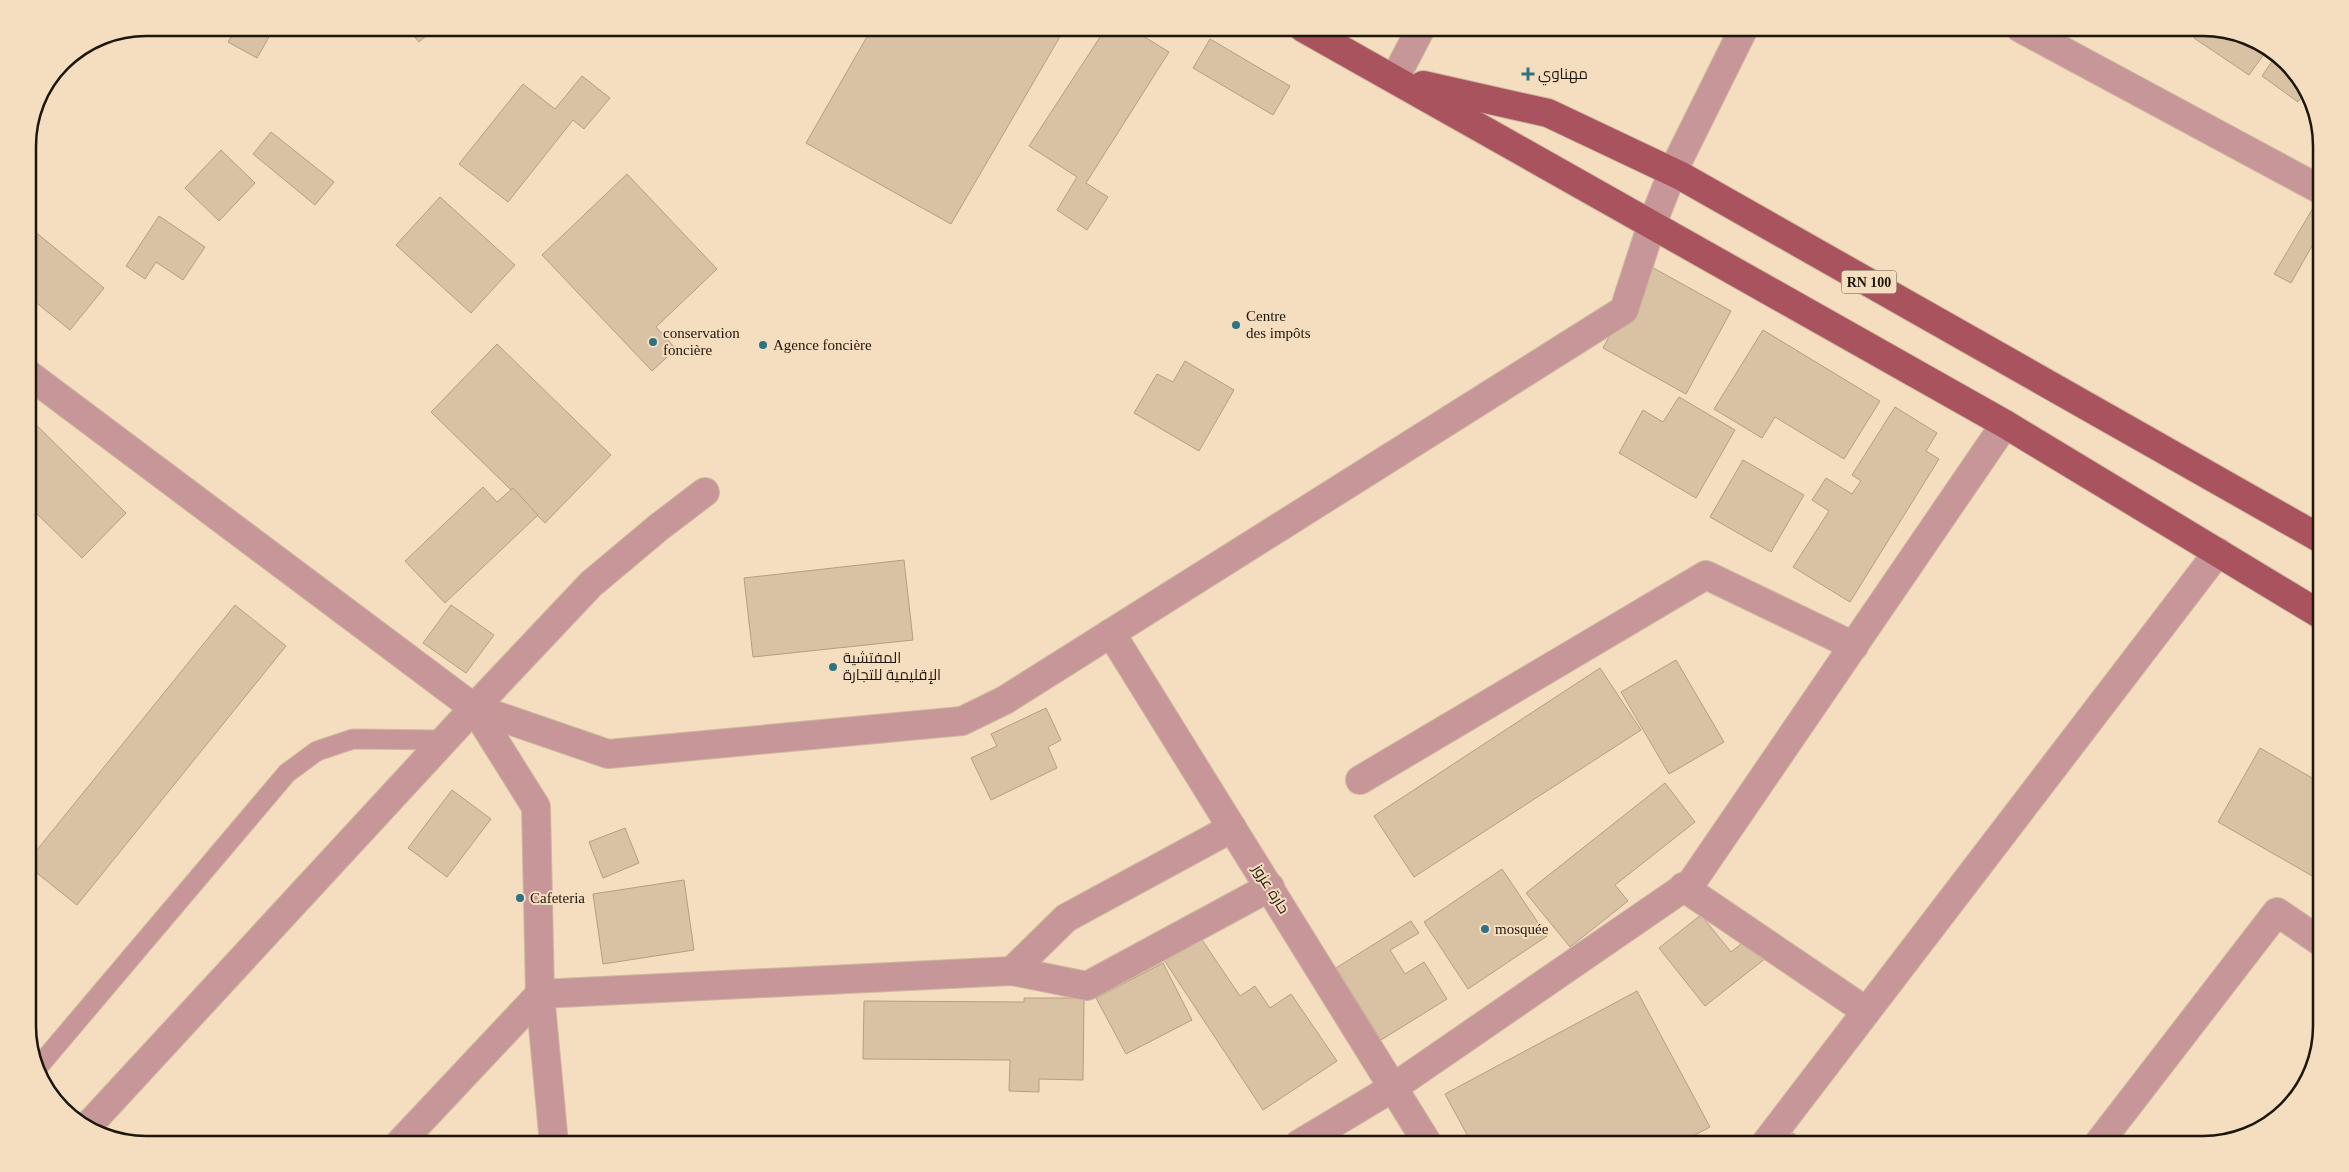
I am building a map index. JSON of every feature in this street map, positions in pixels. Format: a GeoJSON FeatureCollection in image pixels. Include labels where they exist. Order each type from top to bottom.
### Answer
{"type":"FeatureCollection","features":[{"type":"Feature","properties":{"kind":"main road"},"geometry":{"type":"LineString","coordinates":[[1318,36],[2005,424],[2313,610]]}},
{"type":"Feature","properties":{"kind":"main road","name":"RN 100"},"geometry":{"type":"LineString","coordinates":[[1395,78],[1548,113],[1673,172],[2313,534]]}},
{"type":"Feature","properties":{"kind":"street"},"geometry":{"type":"LineString","coordinates":[[1395,78],[1417,36]]}},
{"type":"Feature","properties":{"kind":"street"},"geometry":{"type":"LineString","coordinates":[[36,380],[474,708],[608,754],[962,721],[1005,700],[1112,634],[1624,310],[1652,224],[1673,172],[1740,36]]}},
{"type":"Feature","properties":{"kind":"street"},"geometry":{"type":"LineString","coordinates":[[2035,36],[2313,186]]}},
{"type":"Feature","properties":{"kind":"street"},"geometry":{"type":"LineString","coordinates":[[1312,1136],[1394,1087],[1692,882],[2005,424]]}},
{"type":"Feature","properties":{"kind":"street"},"geometry":{"type":"LineString","coordinates":[[92,1121],[444,740],[591,584],[704,492]]}},
{"type":"Feature","properties":{"kind":"street"},"geometry":{"type":"LineString","coordinates":[[1771,1136],[2218,552]]}},
{"type":"Feature","properties":{"kind":"street"},"geometry":{"type":"LineString","coordinates":[[1360,780],[1706,575],[1854,646]]}},
{"type":"Feature","properties":{"kind":"street","name":"حارة عزوز"},"geometry":{"type":"LineString","coordinates":[[1112,634],[1423,1136]]}},
{"type":"Feature","properties":{"kind":"street"},"geometry":{"type":"LineString","coordinates":[[474,708],[536,807],[540,994],[553,1136]]}},
{"type":"Feature","properties":{"kind":"street"},"geometry":{"type":"LineString","coordinates":[[1012,971],[1066,918],[1232,828]]}},
{"type":"Feature","properties":{"kind":"street"},"geometry":{"type":"LineString","coordinates":[[407,1136],[540,994],[1012,971],[1087,986],[1270,887]]}},
{"type":"Feature","properties":{"kind":"street"},"geometry":{"type":"LineString","coordinates":[[1683,887],[1866,1012]]}},
{"type":"Feature","properties":{"kind":"street"},"geometry":{"type":"LineString","coordinates":[[2104,1136],[2277,912],[2313,936]]}},
{"type":"Feature","properties":{"kind":"lane"},"geometry":{"type":"LineString","coordinates":[[42,1062],[286,773],[317,751],[353,739],[444,740]]}},
{"type":"Feature","properties":{"kind":"building"},"geometry":{"type":"Polygon","coordinates":[[[231,36],[269,36],[257,58],[228,42],[231,36]]]}},
{"type":"Feature","properties":{"kind":"building"},"geometry":{"type":"Polygon","coordinates":[[[414,36],[426,36],[419,42],[414,36]]]}},
{"type":"Feature","properties":{"kind":"building"},"geometry":{"type":"Polygon","coordinates":[[[867,36],[1060,36],[951,224],[806,143],[867,36]]]}},
{"type":"Feature","properties":{"kind":"building"},"geometry":{"type":"Polygon","coordinates":[[[1101,36],[1143,36],[1169,52],[1086,183],[1108,197],[1087,230],[1057,210],[1077,177],[1029,146],[1101,36]]]}},
{"type":"Feature","properties":{"kind":"building"},"geometry":{"type":"Polygon","coordinates":[[[2195,36],[2210,36],[2224,38],[2238,42],[2264,55],[2249,75],[2194,38],[2195,36]]]}},
{"type":"Feature","properties":{"kind":"building"},"geometry":{"type":"Polygon","coordinates":[[[1210,39],[1290,86],[1273,115],[1193,68],[1210,39]]]}},
{"type":"Feature","properties":{"kind":"building"},"geometry":{"type":"Polygon","coordinates":[[[2272,61],[2294,85],[2301,98],[2298,102],[2262,76],[2272,61]]]}},
{"type":"Feature","properties":{"kind":"building"},"geometry":{"type":"Polygon","coordinates":[[[582,76],[610,98],[584,129],[573,120],[508,202],[459,164],[523,84],[555,109],[582,76]]]}},
{"type":"Feature","properties":{"kind":"building"},"geometry":{"type":"Polygon","coordinates":[[[271,132],[334,182],[315,205],[253,154],[271,132]]]}},
{"type":"Feature","properties":{"kind":"building"},"geometry":{"type":"Polygon","coordinates":[[[221,150],[255,183],[219,221],[185,188],[221,150]]]}},
{"type":"Feature","properties":{"kind":"building"},"geometry":{"type":"Polygon","coordinates":[[[627,174],[717,269],[656,327],[676,349],[652,371],[542,255],[627,174]]]}},
{"type":"Feature","properties":{"kind":"building"},"geometry":{"type":"Polygon","coordinates":[[[440,197],[515,265],[471,313],[396,245],[440,197]]]}},
{"type":"Feature","properties":{"kind":"building"},"geometry":{"type":"Polygon","coordinates":[[[2313,208],[2313,244],[2291,283],[2274,274],[2313,208]]]}},
{"type":"Feature","properties":{"kind":"building"},"geometry":{"type":"Polygon","coordinates":[[[159,216],[205,247],[183,280],[156,262],[145,279],[126,266],[159,216]]]}},
{"type":"Feature","properties":{"kind":"building"},"geometry":{"type":"Polygon","coordinates":[[[36,233],[104,288],[70,330],[36,302],[36,233]]]}},
{"type":"Feature","properties":{"kind":"building"},"geometry":{"type":"Polygon","coordinates":[[[1648,265],[1731,311],[1686,394],[1603,348],[1648,265]]]}},
{"type":"Feature","properties":{"kind":"building"},"geometry":{"type":"Polygon","coordinates":[[[1763,330],[1880,401],[1844,459],[1775,417],[1762,438],[1714,409],[1763,330]]]}},
{"type":"Feature","properties":{"kind":"building"},"geometry":{"type":"Polygon","coordinates":[[[497,344],[611,455],[545,523],[431,412],[497,344]]]}},
{"type":"Feature","properties":{"kind":"building"},"geometry":{"type":"Polygon","coordinates":[[[1185,361],[1234,390],[1199,451],[1134,413],[1157,374],[1173,382],[1185,361]]]}},
{"type":"Feature","properties":{"kind":"building"},"geometry":{"type":"Polygon","coordinates":[[[1679,397],[1735,430],[1696,498],[1619,453],[1643,410],[1663,422],[1679,397]]]}},
{"type":"Feature","properties":{"kind":"building"},"geometry":{"type":"Polygon","coordinates":[[[1895,407],[1937,433],[1926,451],[1939,459],[1850,602],[1793,567],[1829,511],[1812,500],[1826,478],[1852,494],[1861,481],[1852,475],[1895,407]]]}},
{"type":"Feature","properties":{"kind":"building"},"geometry":{"type":"Polygon","coordinates":[[[36,425],[126,513],[82,558],[36,513],[36,425]]]}},
{"type":"Feature","properties":{"kind":"building"},"geometry":{"type":"Polygon","coordinates":[[[1743,460],[1804,495],[1771,552],[1710,517],[1743,460]]]}},
{"type":"Feature","properties":{"kind":"building"},"geometry":{"type":"Polygon","coordinates":[[[483,487],[497,502],[513,488],[538,515],[445,603],[405,561],[483,487]]]}},
{"type":"Feature","properties":{"kind":"building"},"geometry":{"type":"Polygon","coordinates":[[[904,560],[913,640],[753,657],[744,578],[904,560]]]}},
{"type":"Feature","properties":{"kind":"building"},"geometry":{"type":"Polygon","coordinates":[[[235,605],[286,646],[77,905],[36,872],[36,851],[235,605]]]}},
{"type":"Feature","properties":{"kind":"building"},"geometry":{"type":"Polygon","coordinates":[[[451,605],[494,635],[466,673],[423,643],[451,605]]]}},
{"type":"Feature","properties":{"kind":"building"},"geometry":{"type":"Polygon","coordinates":[[[1676,660],[1724,742],[1669,774],[1621,692],[1676,660]]]}},
{"type":"Feature","properties":{"kind":"building"},"geometry":{"type":"Polygon","coordinates":[[[1600,668],[1641,730],[1414,877],[1374,816],[1600,668]]]}},
{"type":"Feature","properties":{"kind":"building"},"geometry":{"type":"Polygon","coordinates":[[[1046,708],[1061,740],[1048,747],[1057,768],[991,800],[971,758],[997,746],[991,734],[1046,708]]]}},
{"type":"Feature","properties":{"kind":"building"},"geometry":{"type":"Polygon","coordinates":[[[2260,748],[2313,778],[2313,876],[2218,822],[2260,748]]]}},
{"type":"Feature","properties":{"kind":"building"},"geometry":{"type":"Polygon","coordinates":[[[1665,783],[1695,822],[1615,885],[1628,901],[1570,947],[1526,893],[1665,783]]]}},
{"type":"Feature","properties":{"kind":"building"},"geometry":{"type":"Polygon","coordinates":[[[452,790],[491,819],[447,877],[408,848],[452,790]]]}},
{"type":"Feature","properties":{"kind":"building"},"geometry":{"type":"Polygon","coordinates":[[[625,828],[639,863],[603,878],[589,842],[625,828]]]}},
{"type":"Feature","properties":{"kind":"building","name":"mosquée"},"geometry":{"type":"Polygon","coordinates":[[[1502,869],[1547,936],[1468,989],[1424,922],[1502,869]]]}},
{"type":"Feature","properties":{"kind":"building"},"geometry":{"type":"Polygon","coordinates":[[[684,880],[694,950],[603,964],[593,894],[684,880]]]}},
{"type":"Feature","properties":{"kind":"building"},"geometry":{"type":"Polygon","coordinates":[[[1701,915],[1731,952],[1750,937],[1766,958],[1705,1006],[1659,948],[1701,915]]]}},
{"type":"Feature","properties":{"kind":"building"},"geometry":{"type":"Polygon","coordinates":[[[1411,921],[1419,933],[1390,950],[1405,974],[1424,962],[1447,999],[1381,1040],[1336,968],[1411,921]]]}},
{"type":"Feature","properties":{"kind":"building"},"geometry":{"type":"Polygon","coordinates":[[[1198,934],[1240,996],[1255,986],[1270,1008],[1291,994],[1337,1061],[1263,1110],[1162,957],[1198,934]]]}},
{"type":"Feature","properties":{"kind":"building"},"geometry":{"type":"Polygon","coordinates":[[[1163,963],[1192,1020],[1126,1054],[1096,998],[1163,963]]]}},
{"type":"Feature","properties":{"kind":"building"},"geometry":{"type":"Polygon","coordinates":[[[1637,991],[1710,1127],[1693,1136],[1468,1136],[1445,1094],[1637,991]]]}},
{"type":"Feature","properties":{"kind":"building"},"geometry":{"type":"Polygon","coordinates":[[[1024,998],[1084,998],[1083,1080],[1039,1079],[1039,1092],[1009,1091],[1010,1060],[863,1059],[864,1001],[1024,1002],[1024,998]]]}},
{"type":"Feature","properties":{"kind":"place","name":"مهناوي"},"geometry":{"type":"Point","coordinates":[1528,74]}},
{"type":"Feature","properties":{"kind":"place","name":"Centre des impôts"},"geometry":{"type":"Point","coordinates":[1236,325]}},
{"type":"Feature","properties":{"kind":"place","name":"conservation foncière"},"geometry":{"type":"Point","coordinates":[653,342]}},
{"type":"Feature","properties":{"kind":"place","name":"Agence foncière"},"geometry":{"type":"Point","coordinates":[763,345]}},
{"type":"Feature","properties":{"kind":"place","name":"المفتشية الإقليمية للتجارة"},"geometry":{"type":"Point","coordinates":[833,667]}},
{"type":"Feature","properties":{"kind":"place","name":"Cafeteria"},"geometry":{"type":"Point","coordinates":[520,898]}},
{"type":"Feature","properties":{"kind":"place","name":"mosquée"},"geometry":{"type":"Point","coordinates":[1485,929]}}]}
